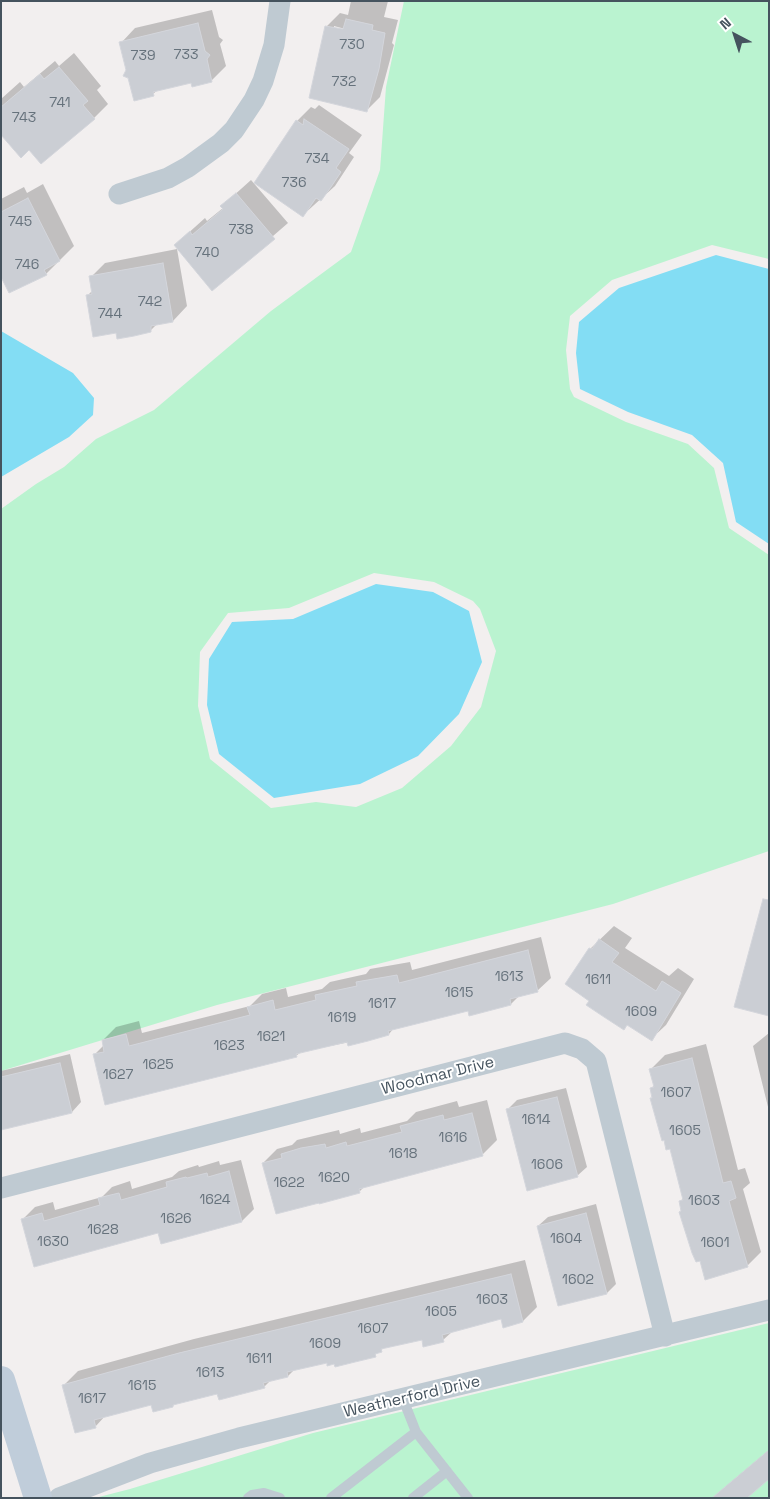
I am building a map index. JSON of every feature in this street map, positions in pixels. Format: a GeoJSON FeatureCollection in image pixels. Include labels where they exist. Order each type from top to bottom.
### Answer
{"type":"FeatureCollection","features":[{"type":"Feature","properties":{"kind":"street"},"geometry":{"type":"LineString","coordinates":[[119,194],[168,178],[188,168],[222,143],[234,130],[249,108],[263,81],[274,45],[280,1]]}},
{"type":"Feature","properties":{"kind":"street","name":"Woodmar Drive"},"geometry":{"type":"LineString","coordinates":[[1,1188],[565,1043],[582,1049],[596,1061],[665,1336]]}},
{"type":"Feature","properties":{"kind":"street","name":"Weatherford Drive"},"geometry":{"type":"LineString","coordinates":[[60,1498],[150,1463],[239,1438],[769,1310]]}},
{"type":"Feature","properties":{"kind":"street"},"geometry":{"type":"LineString","coordinates":[[1,1380],[38,1498]]}},
{"type":"Feature","properties":{"kind":"lane"},"geometry":{"type":"LineString","coordinates":[[403,1399],[416,1432],[468,1498]]}},
{"type":"Feature","properties":{"kind":"lane"},"geometry":{"type":"LineString","coordinates":[[331,1498],[416,1432]]}},
{"type":"Feature","properties":{"kind":"lane"},"geometry":{"type":"LineString","coordinates":[[413,1498],[447,1470]]}},
{"type":"Feature","properties":{"kind":"lane"},"geometry":{"type":"LineString","coordinates":[[248,1498],[252,1494],[264,1493],[280,1498]]}},
{"type":"Feature","properties":{"kind":"green space"},"geometry":{"type":"Polygon","coordinates":[[[404,1],[769,1],[769,259],[712,245],[612,280],[570,316],[566,350],[570,389],[574,397],[626,422],[688,444],[714,468],[729,528],[769,555],[769,851],[613,904],[217,1005],[1,1071],[1,509],[64,467],[96,439],[154,410],[271,311],[351,252],[380,170],[386,87],[404,1]],[[374,573],[289,608],[228,613],[200,652],[198,706],[210,759],[271,808],[316,802],[356,807],[402,788],[451,746],[481,707],[496,651],[480,609],[473,601],[434,582],[374,573]]]}},
{"type":"Feature","properties":{"kind":"green space"},"geometry":{"type":"Polygon","coordinates":[[[769,1323],[769,1498],[95,1498],[313,1433],[769,1323]]]}},
{"type":"Feature","properties":{"kind":"water"},"geometry":{"type":"Polygon","coordinates":[[[716,255],[769,269],[769,544],[736,522],[723,463],[692,435],[628,412],[580,389],[576,353],[579,322],[619,288],[716,255]]]}},
{"type":"Feature","properties":{"kind":"water"},"geometry":{"type":"Polygon","coordinates":[[[1,331],[73,373],[94,398],[93,415],[69,437],[1,477],[1,331]]]}},
{"type":"Feature","properties":{"kind":"water"},"geometry":{"type":"Polygon","coordinates":[[[376,584],[433,592],[469,611],[482,662],[459,714],[418,756],[360,784],[274,798],[219,754],[207,705],[209,659],[232,622],[293,619],[376,584]]]}},
{"type":"Feature","properties":{"kind":"building"},"geometry":{"type":"Polygon","coordinates":[[[346,19],[373,25],[372,30],[385,33],[379,69],[367,112],[309,98],[325,26],[343,29],[346,19]]]}},
{"type":"Feature","properties":{"kind":"building"},"geometry":{"type":"Polygon","coordinates":[[[198,23],[205,51],[210,55],[207,59],[212,82],[192,87],[191,83],[153,92],[154,96],[134,101],[128,78],[123,76],[126,70],[119,42],[198,23]]]}},
{"type":"Feature","properties":{"kind":"building"},"geometry":{"type":"Polygon","coordinates":[[[59,67],[88,101],[83,105],[95,119],[41,164],[29,150],[21,158],[1,135],[1,107],[40,74],[44,79],[59,67]]]}},
{"type":"Feature","properties":{"kind":"building"},"geometry":{"type":"Polygon","coordinates":[[[304,119],[349,149],[336,168],[341,172],[331,187],[321,201],[316,198],[303,217],[254,183],[296,120],[303,125],[304,119]]]}},
{"type":"Feature","properties":{"kind":"building"},"geometry":{"type":"Polygon","coordinates":[[[236,193],[275,239],[212,291],[174,245],[190,231],[192,235],[223,209],[220,206],[236,193]]]}},
{"type":"Feature","properties":{"kind":"building"},"geometry":{"type":"Polygon","coordinates":[[[28,198],[60,261],[44,270],[47,275],[9,293],[1,277],[1,212],[28,198]]]}},
{"type":"Feature","properties":{"kind":"building"},"geometry":{"type":"Polygon","coordinates":[[[163,263],[173,322],[151,326],[151,332],[134,336],[117,339],[116,333],[93,337],[86,295],[92,294],[89,276],[163,263]]]}},
{"type":"Feature","properties":{"kind":"building"},"geometry":{"type":"Polygon","coordinates":[[[763,899],[769,900],[769,1016],[734,1007],[763,899]]]}},
{"type":"Feature","properties":{"kind":"building"},"geometry":{"type":"Polygon","coordinates":[[[599,939],[619,953],[612,962],[656,991],[662,981],[681,993],[652,1041],[627,1025],[624,1030],[604,1017],[586,1005],[589,1001],[565,984],[589,948],[592,949],[599,939]]]}},
{"type":"Feature","properties":{"kind":"building"},"geometry":{"type":"Polygon","coordinates":[[[528,950],[538,992],[510,999],[511,1005],[469,1016],[468,1011],[388,1031],[389,1035],[368,1041],[348,1046],[347,1042],[296,1054],[297,1057],[105,1105],[93,1054],[104,1052],[102,1040],[126,1034],[129,1046],[250,1015],[247,1007],[273,1000],[275,1010],[316,1000],[315,995],[357,986],[356,982],[397,975],[399,983],[528,950]]]}},
{"type":"Feature","properties":{"kind":"building"},"geometry":{"type":"Polygon","coordinates":[[[692,1058],[723,1183],[731,1181],[736,1198],[729,1201],[748,1267],[705,1280],[700,1261],[696,1262],[692,1253],[679,1212],[681,1211],[679,1201],[683,1200],[670,1149],[666,1150],[664,1140],[662,1141],[650,1098],[652,1098],[650,1088],[654,1087],[649,1069],[692,1058]]]}},
{"type":"Feature","properties":{"kind":"building"},"geometry":{"type":"Polygon","coordinates":[[[60,1063],[72,1113],[1,1130],[1,1077],[60,1063]]]}},
{"type":"Feature","properties":{"kind":"building"},"geometry":{"type":"Polygon","coordinates":[[[557,1097],[578,1177],[527,1191],[506,1109],[557,1097]]]}},
{"type":"Feature","properties":{"kind":"building"},"geometry":{"type":"Polygon","coordinates":[[[472,1113],[483,1156],[359,1189],[360,1193],[276,1214],[262,1163],[282,1158],[281,1154],[301,1148],[325,1144],[326,1148],[346,1142],[347,1146],[402,1132],[400,1126],[443,1115],[444,1120],[472,1113]]]}},
{"type":"Feature","properties":{"kind":"building"},"geometry":{"type":"Polygon","coordinates":[[[229,1171],[242,1222],[161,1244],[158,1233],[34,1267],[21,1219],[42,1213],[44,1221],[100,1205],[98,1198],[119,1193],[121,1200],[167,1187],[166,1182],[207,1173],[208,1177],[229,1171]]]}},
{"type":"Feature","properties":{"kind":"building"},"geometry":{"type":"Polygon","coordinates":[[[586,1213],[607,1294],[558,1306],[537,1226],[586,1213]]]}},
{"type":"Feature","properties":{"kind":"building"},"geometry":{"type":"Polygon","coordinates":[[[511,1274],[523,1322],[503,1328],[501,1319],[442,1335],[444,1342],[423,1347],[422,1340],[381,1349],[382,1352],[375,1354],[376,1357],[335,1367],[334,1364],[327,1366],[327,1363],[287,1372],[288,1377],[263,1383],[265,1388],[219,1400],[217,1394],[153,1412],[151,1405],[94,1420],[96,1428],[75,1433],[62,1385],[179,1353],[511,1274]]]}},
{"type":"Feature","properties":{"kind":"building"},"geometry":{"type":"Polygon","coordinates":[[[769,1450],[769,1479],[747,1498],[712,1498],[769,1450]]]}}]}
